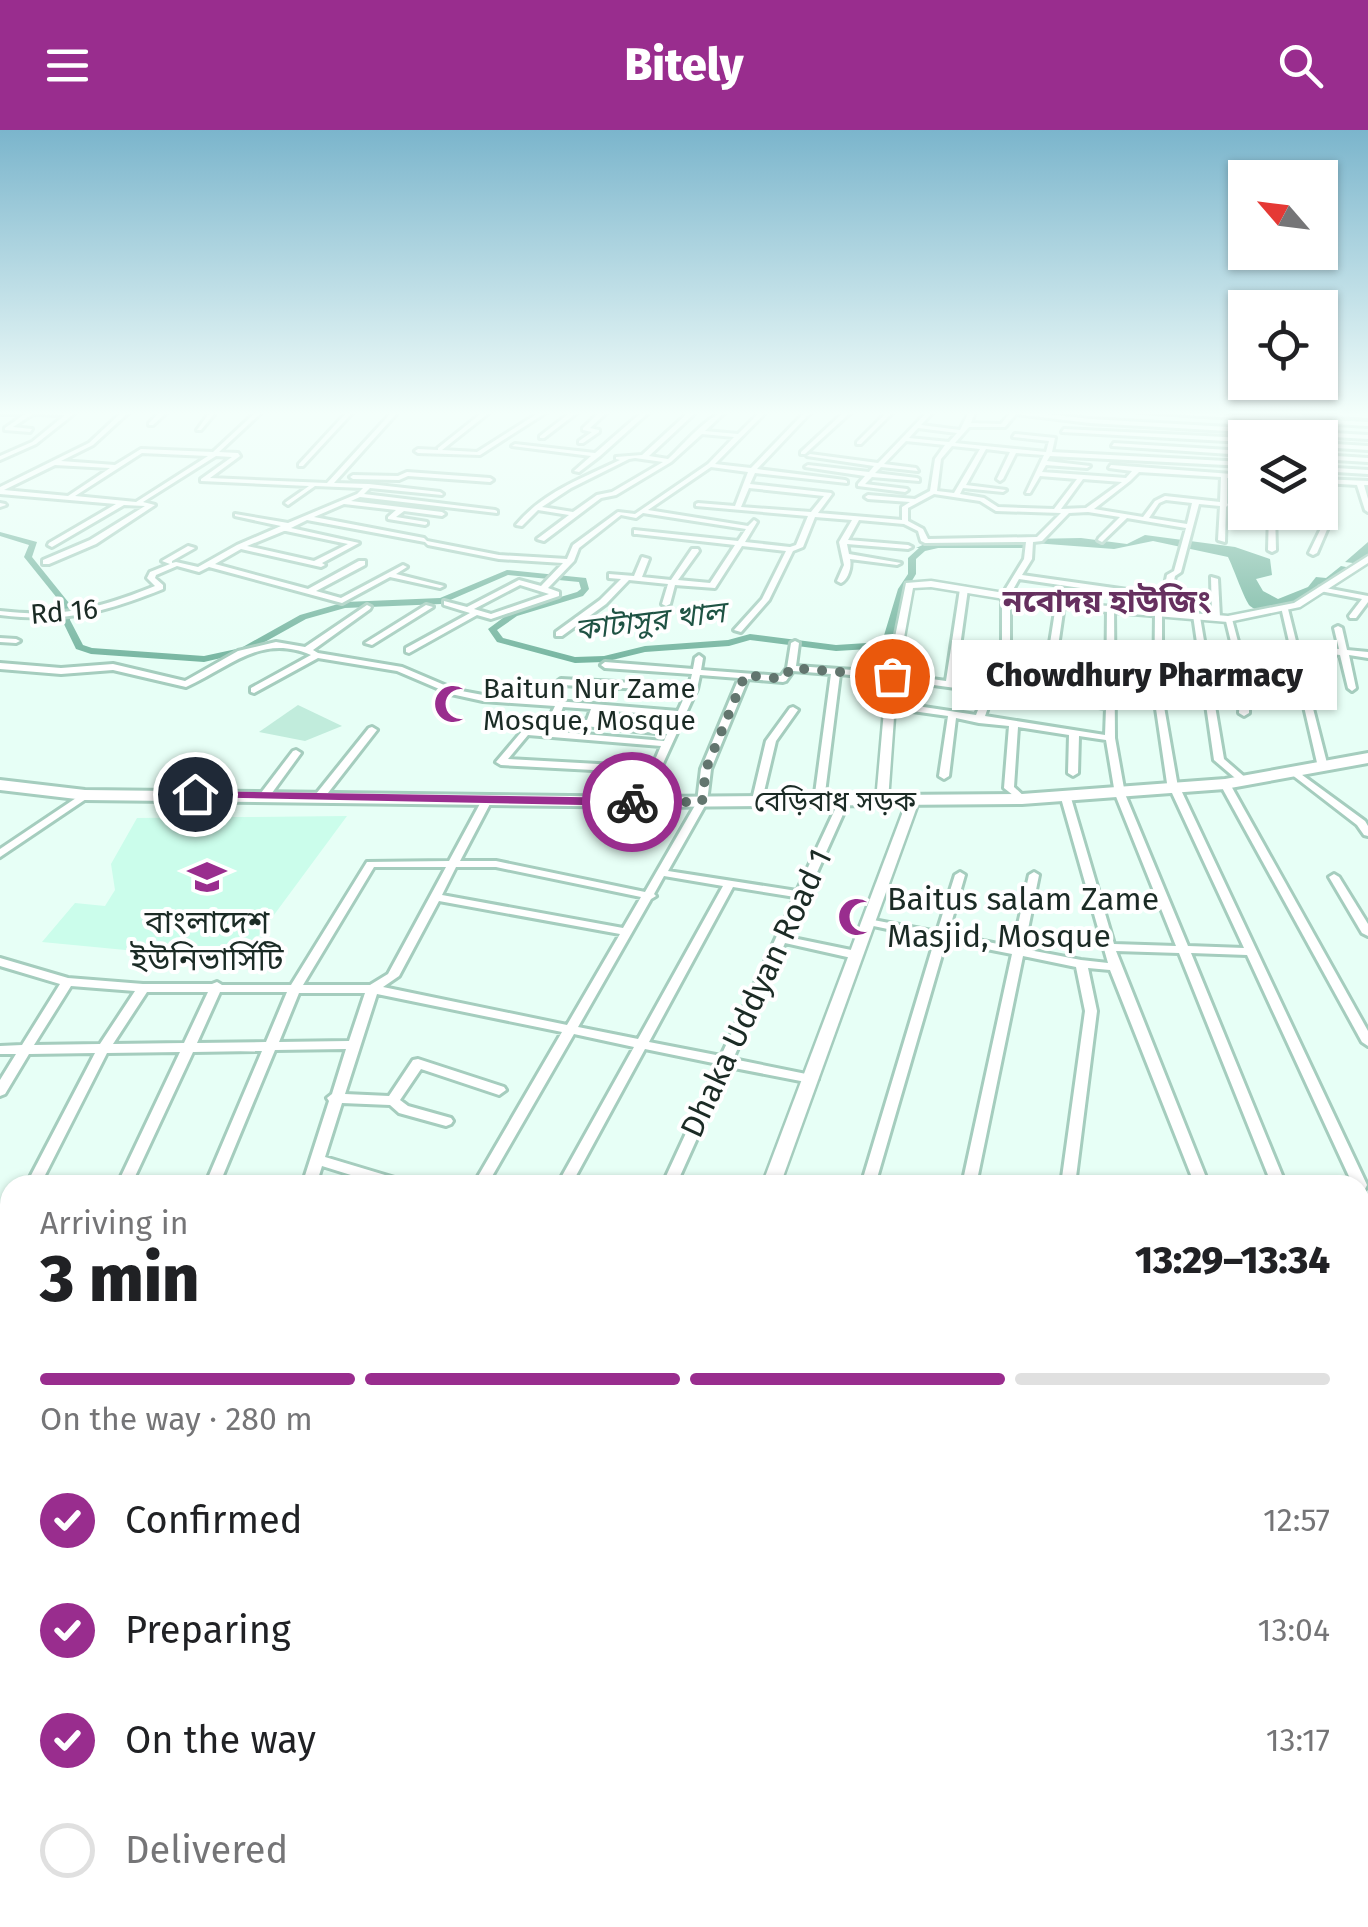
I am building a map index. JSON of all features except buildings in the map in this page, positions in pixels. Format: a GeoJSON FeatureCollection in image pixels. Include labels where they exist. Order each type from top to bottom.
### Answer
{"type":"FeatureCollection","features":[{"type":"Feature","properties":{"kind":"highway","name":"বেড়িবাধ সড়ক"},"geometry":{"type":"LineString","coordinates":[[0,785],[86,794],[487,800],[1022,800],[1175,790],[1364,762]]}},
{"type":"Feature","properties":{"kind":"street"},"geometry":{"type":"LineString","coordinates":[[46,562],[93,542],[152,505],[57,496]]}},
{"type":"Feature","properties":{"kind":"street"},"geometry":{"type":"LineString","coordinates":[[139,502],[149,496]]}},
{"type":"Feature","properties":{"kind":"street"},"geometry":{"type":"LineString","coordinates":[[288,504],[300,496]]}},
{"type":"Feature","properties":{"kind":"street"},"geometry":{"type":"LineString","coordinates":[[191,548],[166,562],[199,570],[240,546],[289,528],[355,496]]}},
{"type":"Feature","properties":{"kind":"street"},"geometry":{"type":"LineString","coordinates":[[374,496],[495,512]]}},
{"type":"Feature","properties":{"kind":"street"},"geometry":{"type":"LineString","coordinates":[[520,525],[536,508],[558,496]]}},
{"type":"Feature","properties":{"kind":"street"},"geometry":{"type":"LineString","coordinates":[[542,539],[604,496]]}},
{"type":"Feature","properties":{"kind":"street"},"geometry":{"type":"LineString","coordinates":[[584,507],[636,516],[666,496]]}},
{"type":"Feature","properties":{"kind":"street"},"geometry":{"type":"LineString","coordinates":[[737,509],[742,496]]}},
{"type":"Feature","properties":{"kind":"street"},"geometry":{"type":"LineString","coordinates":[[773,512],[784,496]]}},
{"type":"Feature","properties":{"kind":"street"},"geometry":{"type":"LineString","coordinates":[[637,532],[790,549],[799,547],[812,516],[828,496]]}},
{"type":"Feature","properties":{"kind":"street"},"geometry":{"type":"LineString","coordinates":[[868,498],[912,500],[923,496]]}},
{"type":"Feature","properties":{"kind":"street"},"geometry":{"type":"LineString","coordinates":[[972,496],[996,509],[1088,510],[1189,526]]}},
{"type":"Feature","properties":{"kind":"street"},"geometry":{"type":"LineString","coordinates":[[1056,510],[1067,496]]}},
{"type":"Feature","properties":{"kind":"street"},"geometry":{"type":"LineString","coordinates":[[1088,510],[1107,496]]}},
{"type":"Feature","properties":{"kind":"street"},"geometry":{"type":"LineString","coordinates":[[1222,540],[1225,496]]}},
{"type":"Feature","properties":{"kind":"street"},"geometry":{"type":"LineString","coordinates":[[1145,519],[1157,502],[1165,498],[1225,505]]}},
{"type":"Feature","properties":{"kind":"street"},"geometry":{"type":"LineString","coordinates":[[1367,499],[1368,510]]}},
{"type":"Feature","properties":{"kind":"street"},"geometry":{"type":"LineString","coordinates":[[905,522],[905,507],[912,500]]}},
{"type":"Feature","properties":{"kind":"street"},"geometry":{"type":"LineString","coordinates":[[1199,500],[1162,614],[1158,695],[1175,790],[1356,1175]]}},
{"type":"Feature","properties":{"kind":"street"},"geometry":{"type":"LineString","coordinates":[[52,545],[126,501]]}},
{"type":"Feature","properties":{"kind":"street"},"geometry":{"type":"LineString","coordinates":[[341,501],[442,514]]}},
{"type":"Feature","properties":{"kind":"street"},"geometry":{"type":"LineString","coordinates":[[698,505],[905,522],[920,530],[925,541],[1029,543],[1039,539],[1067,511]]}},
{"type":"Feature","properties":{"kind":"street"},"geometry":{"type":"LineString","coordinates":[[536,508],[574,514]]}},
{"type":"Feature","properties":{"kind":"street"},"geometry":{"type":"LineString","coordinates":[[402,509],[390,518],[425,523]]}},
{"type":"Feature","properties":{"kind":"street"},"geometry":{"type":"LineString","coordinates":[[612,576],[712,586],[762,511]]}},
{"type":"Feature","properties":{"kind":"street"},"geometry":{"type":"LineString","coordinates":[[642,512],[750,528]]}},
{"type":"Feature","properties":{"kind":"street"},"geometry":{"type":"LineString","coordinates":[[543,589],[587,536],[620,513]]}},
{"type":"Feature","properties":{"kind":"street"},"geometry":{"type":"LineString","coordinates":[[237,514],[355,543],[318,564],[240,546]]}},
{"type":"Feature","properties":{"kind":"street"},"geometry":{"type":"LineString","coordinates":[[1102,540],[1125,516]]}},
{"type":"Feature","properties":{"kind":"street"},"geometry":{"type":"LineString","coordinates":[[306,518],[499,557],[565,564]]}},
{"type":"Feature","properties":{"kind":"street"},"geometry":{"type":"LineString","coordinates":[[841,581],[848,565],[844,542],[856,519]]}},
{"type":"Feature","properties":{"kind":"street"},"geometry":{"type":"LineString","coordinates":[[1272,530],[1272,550]]}},
{"type":"Feature","properties":{"kind":"street"},"geometry":{"type":"LineString","coordinates":[[1313,553],[1324,530]]}},
{"type":"Feature","properties":{"kind":"street"},"geometry":{"type":"LineString","coordinates":[[844,542],[908,547]]}},
{"type":"Feature","properties":{"kind":"street"},"geometry":{"type":"LineString","coordinates":[[1006,693],[1007,598],[1028,559],[1029,543]]}},
{"type":"Feature","properties":{"kind":"street"},"geometry":{"type":"LineString","coordinates":[[738,630],[765,600],[790,549]]}},
{"type":"Feature","properties":{"kind":"street"},"geometry":{"type":"LineString","coordinates":[[666,604],[672,582],[694,552]]}},
{"type":"Feature","properties":{"kind":"street"},"geometry":{"type":"LineString","coordinates":[[847,556],[897,563]]}},
{"type":"Feature","properties":{"kind":"street"},"geometry":{"type":"LineString","coordinates":[[559,634],[632,578],[645,559]]}},
{"type":"Feature","properties":{"kind":"street"},"geometry":{"type":"LineString","coordinates":[[882,801],[892,676],[910,585],[964,588],[1060,605],[1222,619],[1284,610],[1363,568],[1368,559]]}},
{"type":"Feature","properties":{"kind":"street"},"geometry":{"type":"LineString","coordinates":[[307,592],[362,563]]}},
{"type":"Feature","properties":{"kind":"street","name":"Rd 16"},"geometry":{"type":"LineString","coordinates":[[1,614],[47,618],[86,614],[160,586],[151,576],[176,564]]}},
{"type":"Feature","properties":{"kind":"street"},"geometry":{"type":"LineString","coordinates":[[208,565],[342,601],[403,567]]}},
{"type":"Feature","properties":{"kind":"street"},"geometry":{"type":"LineString","coordinates":[[390,575],[440,586]]}},
{"type":"Feature","properties":{"kind":"street"},"geometry":{"type":"LineString","coordinates":[[1019,577],[1167,598]]}},
{"type":"Feature","properties":{"kind":"street"},"geometry":{"type":"LineString","coordinates":[[1214,580],[1222,619],[1245,683],[1244,712]]}},
{"type":"Feature","properties":{"kind":"street"},"geometry":{"type":"LineString","coordinates":[[410,650],[472,611],[519,582],[556,594],[491,617],[472,611],[447,603]]}},
{"type":"Feature","properties":{"kind":"street"},"geometry":{"type":"LineString","coordinates":[[950,685],[964,588]]}},
{"type":"Feature","properties":{"kind":"street"},"geometry":{"type":"LineString","coordinates":[[1323,589],[1367,598],[1353,616]]}},
{"type":"Feature","properties":{"kind":"street"},"geometry":{"type":"LineString","coordinates":[[1046,698],[1060,605]]}},
{"type":"Feature","properties":{"kind":"street"},"geometry":{"type":"LineString","coordinates":[[254,690],[312,653],[367,607]]}},
{"type":"Feature","properties":{"kind":"street"},"geometry":{"type":"LineString","coordinates":[[369,644],[429,608]]}},
{"type":"Feature","properties":{"kind":"street"},"geometry":{"type":"LineString","coordinates":[[1111,610],[1110,738],[1120,794],[1275,1175]]}},
{"type":"Feature","properties":{"kind":"street"},"geometry":{"type":"LineString","coordinates":[[1284,610],[1323,767]]}},
{"type":"Feature","properties":{"kind":"street"},"geometry":{"type":"LineString","coordinates":[[1196,617],[1218,760],[1234,782],[1368,1042]]}},
{"type":"Feature","properties":{"kind":"street"},"geometry":{"type":"LineString","coordinates":[[1338,628],[1352,688]]}},
{"type":"Feature","properties":{"kind":"street"},"geometry":{"type":"LineString","coordinates":[[0,640],[16,642]]}},
{"type":"Feature","properties":{"kind":"street"},"geometry":{"type":"LineString","coordinates":[[606,664],[783,679],[791,668],[795,643]]}},
{"type":"Feature","properties":{"kind":"street"},"geometry":{"type":"LineString","coordinates":[[0,666],[52,670],[113,666],[186,684],[241,653],[276,644],[400,669],[454,692],[559,707],[681,714]]}},
{"type":"Feature","properties":{"kind":"street"},"geometry":{"type":"LineString","coordinates":[[1293,647],[1368,654]]}},
{"type":"Feature","properties":{"kind":"street"},"geometry":{"type":"LineString","coordinates":[[652,802],[655,770],[693,690],[699,658]]}},
{"type":"Feature","properties":{"kind":"street"},"geometry":{"type":"LineString","coordinates":[[791,668],[892,676],[1109,706]]}},
{"type":"Feature","properties":{"kind":"street"},"geometry":{"type":"LineString","coordinates":[[818,800],[836,672]]}},
{"type":"Feature","properties":{"kind":"street"},"geometry":{"type":"LineString","coordinates":[[486,1175],[702,802],[706,769],[745,675]]}},
{"type":"Feature","properties":{"kind":"street"},"geometry":{"type":"LineString","coordinates":[[561,682],[693,690]]}},
{"type":"Feature","properties":{"kind":"street"},"geometry":{"type":"LineString","coordinates":[[978,720],[990,690]]}},
{"type":"Feature","properties":{"kind":"street"},"geometry":{"type":"LineString","coordinates":[[891,706],[1110,738]]}},
{"type":"Feature","properties":{"kind":"street"},"geometry":{"type":"LineString","coordinates":[[559,707],[553,720],[673,732]]}},
{"type":"Feature","properties":{"kind":"street"},"geometry":{"type":"LineString","coordinates":[[590,724],[596,710]]}},
{"type":"Feature","properties":{"kind":"street"},"geometry":{"type":"LineString","coordinates":[[757,800],[771,741],[793,710]]}},
{"type":"Feature","properties":{"kind":"street"},"geometry":{"type":"LineString","coordinates":[[944,776],[952,716]]}},
{"type":"Feature","properties":{"kind":"street"},"geometry":{"type":"LineString","coordinates":[[1014,725],[1008,788],[1022,800]]}},
{"type":"Feature","properties":{"kind":"street"},"geometry":{"type":"LineString","coordinates":[[320,796],[372,730]]}},
{"type":"Feature","properties":{"kind":"street"},"geometry":{"type":"LineString","coordinates":[[655,770],[501,762],[526,732],[667,744]]}},
{"type":"Feature","properties":{"kind":"street"},"geometry":{"type":"LineString","coordinates":[[1073,773],[1074,733]]}},
{"type":"Feature","properties":{"kind":"street"},"geometry":{"type":"LineString","coordinates":[[265,795],[296,753]]}},
{"type":"Feature","properties":{"kind":"street"},"geometry":{"type":"LineString","coordinates":[[1294,772],[1361,823],[1368,833]]}},
{"type":"Feature","properties":{"kind":"street"},"geometry":{"type":"LineString","coordinates":[[0,854],[86,794]]}},
{"type":"Feature","properties":{"kind":"street"},"geometry":{"type":"LineString","coordinates":[[1066,798],[1114,966],[1198,1175]]}},
{"type":"Feature","properties":{"kind":"street"},"geometry":{"type":"LineString","coordinates":[[313,1175],[334,1098],[372,989],[393,976],[487,800]]}},
{"type":"Feature","properties":{"kind":"street"},"geometry":{"type":"LineString","coordinates":[[775,1175],[913,800]]}},
{"type":"Feature","properties":{"kind":"street","name":"Dhaka Uddyan Road 1"},"geometry":{"type":"LineString","coordinates":[[673,1175],[844,801]]}},
{"type":"Feature","properties":{"kind":"street"},"geometry":{"type":"LineString","coordinates":[[216,1175],[295,988],[371,864],[496,864],[650,896]]}},
{"type":"Feature","properties":{"kind":"street"},"geometry":{"type":"LineString","coordinates":[[662,873],[801,894]]}},
{"type":"Feature","properties":{"kind":"street"},"geometry":{"type":"LineString","coordinates":[[871,1175],[960,876]]}},
{"type":"Feature","properties":{"kind":"street"},"geometry":{"type":"LineString","coordinates":[[971,1175],[1034,876]]}},
{"type":"Feature","properties":{"kind":"street"},"geometry":{"type":"LineString","coordinates":[[1334,877],[1368,933]]}},
{"type":"Feature","properties":{"kind":"street"},"geometry":{"type":"LineString","coordinates":[[569,1175],[730,883]]}},
{"type":"Feature","properties":{"kind":"street"},"geometry":{"type":"LineString","coordinates":[[436,897],[628,932]]}},
{"type":"Feature","properties":{"kind":"street"},"geometry":{"type":"LineString","coordinates":[[868,922],[1081,964],[1114,966]]}},
{"type":"Feature","properties":{"kind":"street"},"geometry":{"type":"LineString","coordinates":[[781,939],[856,955]]}},
{"type":"Feature","properties":{"kind":"street"},"geometry":{"type":"LineString","coordinates":[[1109,946],[1251,952]]}},
{"type":"Feature","properties":{"kind":"street"},"geometry":{"type":"LineString","coordinates":[[0,961],[67,982],[143,988],[372,989],[811,1079]]}},
{"type":"Feature","properties":{"kind":"street"},"geometry":{"type":"LineString","coordinates":[[1069,1175],[1091,1011],[1081,964]]}},
{"type":"Feature","properties":{"kind":"street"},"geometry":{"type":"LineString","coordinates":[[0,1091],[67,982]]}},
{"type":"Feature","properties":{"kind":"street"},"geometry":{"type":"LineString","coordinates":[[129,1175],[190,1050],[216,986]]}},
{"type":"Feature","properties":{"kind":"street"},"geometry":{"type":"LineString","coordinates":[[37,1175],[102,1051],[143,988]]}},
{"type":"Feature","properties":{"kind":"street"},"geometry":{"type":"LineString","coordinates":[[0,1050],[354,1045]]}},
{"type":"Feature","properties":{"kind":"street"},"geometry":{"type":"LineString","coordinates":[[393,1101],[418,1063],[499,1090]]}},
{"type":"Feature","properties":{"kind":"street"},"geometry":{"type":"LineString","coordinates":[[334,1098],[393,1101],[404,1110],[446,1121]]}},
{"type":"Feature","properties":{"kind":"street"},"geometry":{"type":"LineString","coordinates":[[319,1160],[368,1175]]}},
{"type":"Feature","properties":{"kind":"shaded area"},"geometry":{"type":"Polygon","coordinates":[[[1145,535],[1235,547],[1270,559],[1272,575],[1256,579],[1263,591],[1278,599],[1308,587],[1316,577],[1326,578],[1341,566],[1351,568],[1353,563],[1345,562],[1368,542],[1368,557],[1328,584],[1293,603],[1261,610],[1248,603],[1228,557],[1153,541],[1114,549],[1034,543],[1032,548],[916,548],[927,543],[1022,543],[1030,539],[1081,538],[1127,544],[1145,535]]]}},
{"type":"Feature","properties":{"kind":"shaded area"},"geometry":{"type":"Polygon","coordinates":[[[298,705],[342,726],[305,741],[259,732],[298,705]]]}},
{"type":"Feature","properties":{"kind":"shaded area","name":"বাংলাদেশ ইউনিভার্সিটি"},"geometry":{"type":"Polygon","coordinates":[[[347,816],[240,961],[42,942],[75,903],[105,906],[115,890],[111,864],[137,818],[347,816]]]}},
{"type":"Feature","properties":{"kind":"waterway","name":"কাটাসুর খাল"},"geometry":{"type":"LineString","coordinates":[[0,534],[34,544],[28,557],[65,603],[66,620],[79,647],[204,659],[244,650],[303,617],[345,605],[441,601],[507,572],[583,580],[585,589],[580,594],[514,614],[492,629],[500,640],[575,660],[604,659],[645,649],[729,643],[750,637],[836,648],[886,645],[903,589],[912,574],[912,558],[923,549],[943,546]]}},
{"type":"Feature","properties":{"kind":"way so far"},"geometry":{"type":"LineString","coordinates":[[632,802],[702,802],[706,769],[730,719],[745,675],[783,679],[791,668],[892,676]]}},
{"type":"Feature","properties":{"kind":"place","name":"Chowdhury Pharmacy"},"geometry":{"type":"Point","coordinates":[892,676]}},
{"type":"Feature","properties":{"kind":"place","name":"Baitun Nur Zame Mosque, Mosque"},"geometry":{"type":"Point","coordinates":[453,704]}},
{"type":"Feature","properties":{"kind":"place","name":"বাংলাদেশ ইউনিভার্সিটি"},"geometry":{"type":"Point","coordinates":[207,877]}},
{"type":"Feature","properties":{"kind":"place","name":"Baitus salam Zame Masjid, Mosque"},"geometry":{"type":"Point","coordinates":[857,917]}},
{"type":"Feature","properties":{"kind":"district","name":"নবোদয় হাউজিং"},"geometry":{"type":"Point","coordinates":[1107,601]}},
{"type":"Feature","properties":{"kind":"route"},"geometry":{"type":"LineString","coordinates":[[195,794],[632,802]]}}]}
